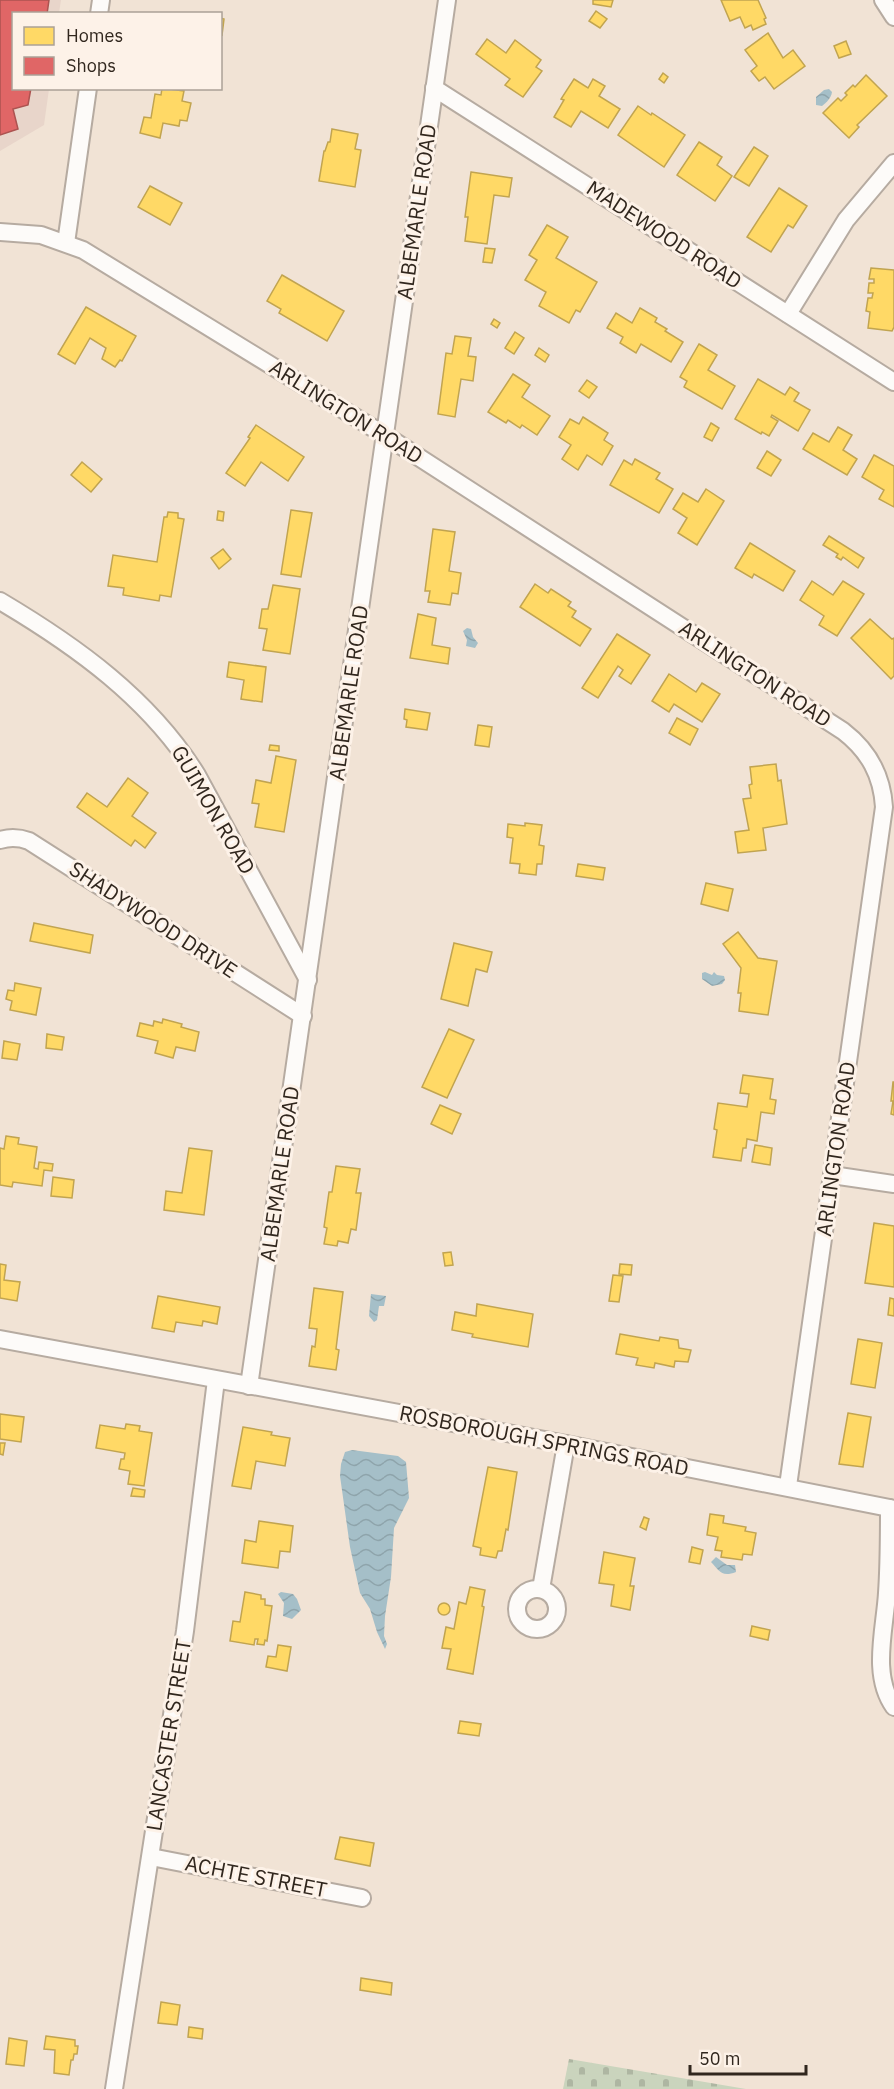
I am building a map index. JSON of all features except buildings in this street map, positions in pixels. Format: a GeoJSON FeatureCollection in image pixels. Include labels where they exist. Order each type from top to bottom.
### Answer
{"type":"FeatureCollection","features":[{"type":"Feature","properties":{"kind":"street","name":"ALBEMARLE ROAD"},"geometry":{"type":"LineString","coordinates":[[249,1386],[447,0]]}},
{"type":"Feature","properties":{"kind":"street"},"geometry":{"type":"LineString","coordinates":[[883,0],[894,17]]}},
{"type":"Feature","properties":{"kind":"street","name":"MADEWOOD ROAD"},"geometry":{"type":"LineString","coordinates":[[434,88],[894,382]]}},
{"type":"Feature","properties":{"kind":"street"},"geometry":{"type":"LineString","coordinates":[[66,243],[88,90]]}},
{"type":"Feature","properties":{"kind":"street"},"geometry":{"type":"LineString","coordinates":[[788,314],[846,220],[894,163]]}},
{"type":"Feature","properties":{"kind":"street","name":"ARLINGTON ROAD"},"geometry":{"type":"LineString","coordinates":[[0,232],[41,235],[66,243],[91,255],[386,436],[833,725],[857,742],[871,760],[883,793],[887,835],[832,1175],[788,1486]]}},
{"type":"Feature","properties":{"kind":"street","name":"GUIMON ROAD"},"geometry":{"type":"LineString","coordinates":[[0,601],[39,624],[88,658],[158,722],[182,750],[308,980]]}},
{"type":"Feature","properties":{"kind":"street","name":"SHADYWOOD DRIVE"},"geometry":{"type":"LineString","coordinates":[[0,840],[20,837],[29,841],[303,1016]]}},
{"type":"Feature","properties":{"kind":"street"},"geometry":{"type":"LineString","coordinates":[[832,1175],[894,1184]]}},
{"type":"Feature","properties":{"kind":"street","name":"ROSBOROUGH SPRINGS ROAD"},"geometry":{"type":"LineString","coordinates":[[0,1339],[788,1486],[892,1508],[881,1664],[886,1694],[894,1707]]}},
{"type":"Feature","properties":{"kind":"street","name":"LANCASTER STREET"},"geometry":{"type":"LineString","coordinates":[[114,2089],[185,1631],[216,1380]]}},
{"type":"Feature","properties":{"kind":"street"},"geometry":{"type":"LineString","coordinates":[[541,1589],[566,1444]]}},
{"type":"Feature","properties":{"kind":"street","name":"ACHTE STREET"},"geometry":{"type":"LineString","coordinates":[[151,1857],[362,1898]]}},
{"type":"Feature","properties":{"kind":"shaded area"},"geometry":{"type":"Polygon","coordinates":[[[0,0],[61,0],[59,12],[12,12],[12,90],[49,90],[44,125],[0,151],[0,0]]]}},
{"type":"Feature","properties":{"kind":"green space"},"geometry":{"type":"Polygon","coordinates":[[[569,2059],[746,2089],[563,2089],[569,2059]]]}},
{"type":"Feature","properties":{"kind":"water"},"geometry":{"type":"Polygon","coordinates":[[[829,89],[832,92],[828,100],[822,106],[816,105],[816,97],[829,89]]]}},
{"type":"Feature","properties":{"kind":"water"},"geometry":{"type":"Polygon","coordinates":[[[467,628],[471,629],[478,643],[475,648],[466,646],[467,640],[463,631],[467,628]]]}},
{"type":"Feature","properties":{"kind":"water"},"geometry":{"type":"Polygon","coordinates":[[[714,972],[724,976],[725,980],[722,984],[712,986],[702,979],[702,973],[712,975],[714,972]]]}},
{"type":"Feature","properties":{"kind":"water"},"geometry":{"type":"Polygon","coordinates":[[[371,1294],[386,1296],[384,1306],[379,1306],[377,1320],[374,1322],[369,1316],[371,1294]]]}},
{"type":"Feature","properties":{"kind":"water"},"geometry":{"type":"Polygon","coordinates":[[[352,1450],[398,1456],[406,1462],[409,1498],[394,1528],[391,1577],[385,1616],[384,1636],[387,1644],[385,1649],[370,1609],[360,1593],[350,1547],[340,1476],[345,1452],[352,1450]]]}},
{"type":"Feature","properties":{"kind":"water"},"geometry":{"type":"Polygon","coordinates":[[[716,1557],[727,1565],[735,1565],[736,1572],[724,1574],[721,1572],[711,1562],[716,1557]]]}},
{"type":"Feature","properties":{"kind":"water"},"geometry":{"type":"Polygon","coordinates":[[[281,1592],[293,1594],[297,1599],[301,1610],[292,1619],[283,1616],[284,1603],[278,1594],[281,1592]]]}}]}
